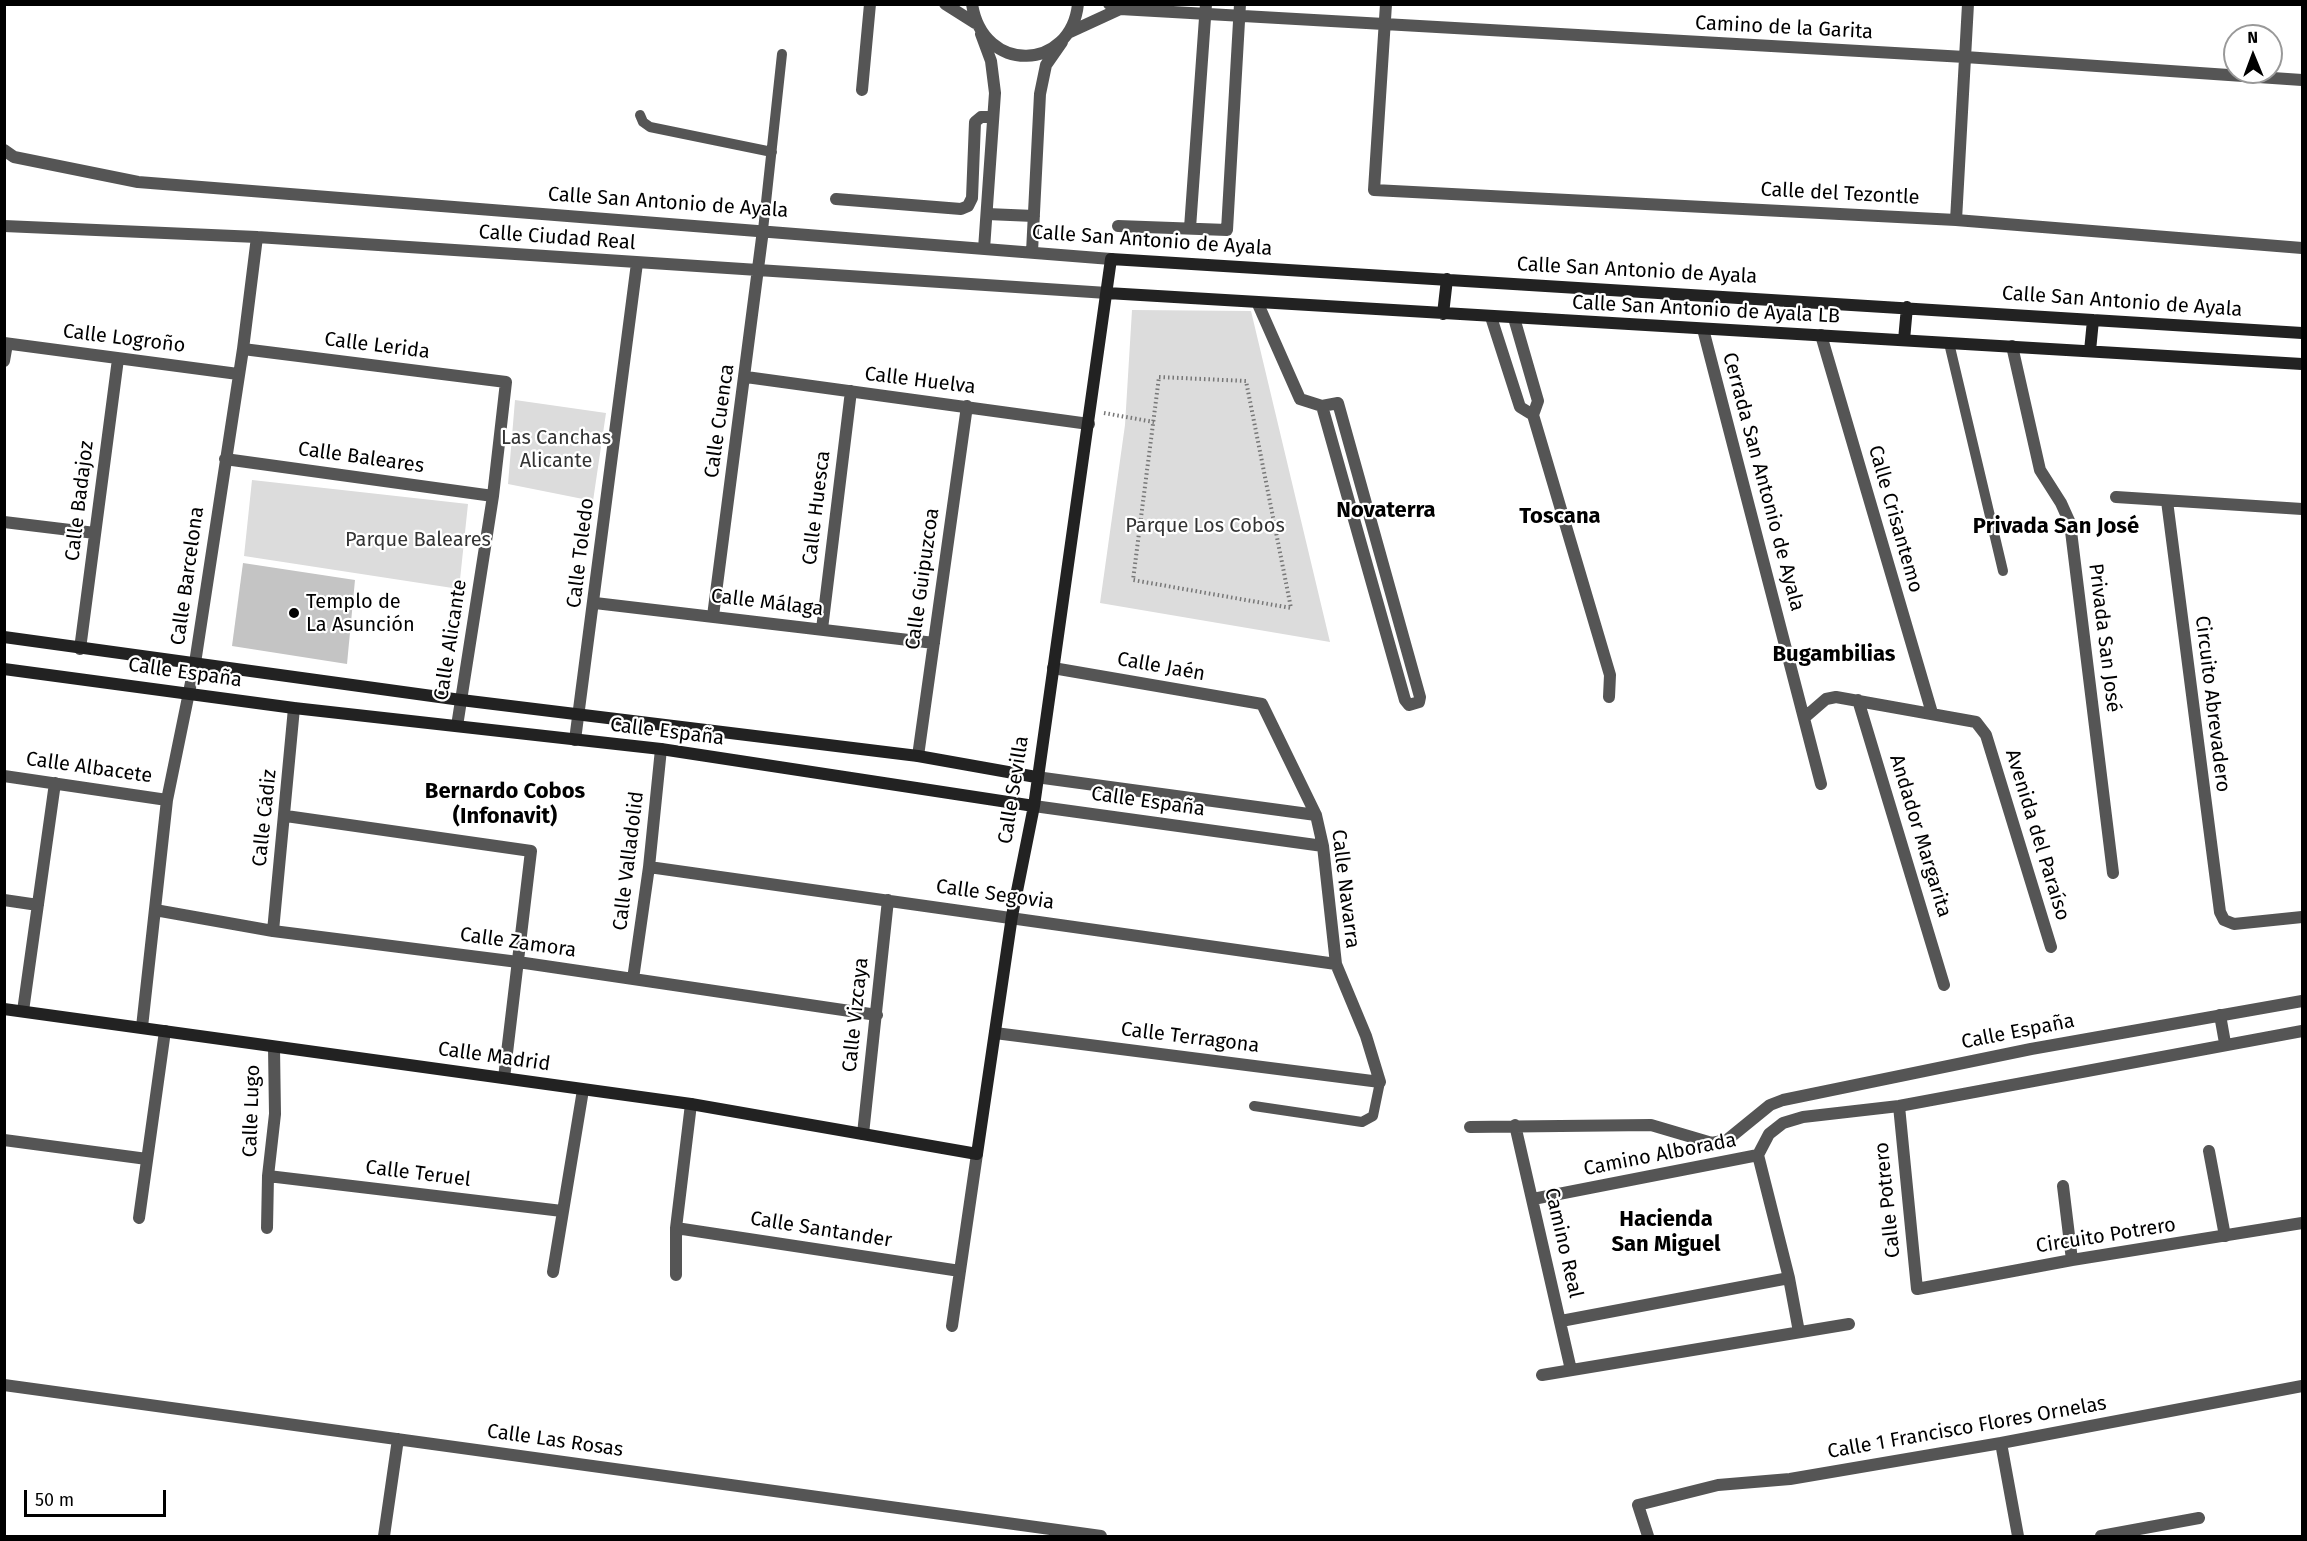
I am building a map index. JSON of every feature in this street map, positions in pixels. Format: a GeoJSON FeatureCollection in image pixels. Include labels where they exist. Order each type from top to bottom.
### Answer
{"type":"FeatureCollection","features":[{"type":"Feature","properties":{"kind":"street"},"geometry":{"type":"LineString","coordinates":[[862,90],[870,4]]}},
{"type":"Feature","properties":{"kind":"street"},"geometry":{"type":"LineString","coordinates":[[945,4],[978,28]]}},
{"type":"Feature","properties":{"kind":"street"},"geometry":{"type":"LineString","coordinates":[[972,4],[978,28],[991,61],[995,93],[984,249]]}},
{"type":"Feature","properties":{"kind":"street"},"geometry":{"type":"LineString","coordinates":[[1032,252],[1040,94],[1046,65],[1077,17],[1078,4]]}},
{"type":"Feature","properties":{"kind":"street"},"geometry":{"type":"LineString","coordinates":[[1384,24],[1386,4]]}},
{"type":"Feature","properties":{"kind":"street"},"geometry":{"type":"LineString","coordinates":[[1956,220],[1968,4]]}},
{"type":"Feature","properties":{"kind":"street","name":"Camino de la Garita"},"geometry":{"type":"LineString","coordinates":[[978,28],[994,47],[1010,54],[1029,56],[1047,52],[1066,37],[1114,7],[1239,10],[1384,24],[1965,57],[2302,80]]}},
{"type":"Feature","properties":{"kind":"street"},"geometry":{"type":"LineString","coordinates":[[1190,228],[1206,9]]}},
{"type":"Feature","properties":{"kind":"street"},"geometry":{"type":"LineString","coordinates":[[1118,226],[1227,230],[1239,10]]}},
{"type":"Feature","properties":{"kind":"street","name":"Calle del Tezontle"},"geometry":{"type":"LineString","coordinates":[[1384,24],[1374,190],[1956,220],[2302,248]]}},
{"type":"Feature","properties":{"kind":"street"},"geometry":{"type":"LineString","coordinates":[[836,199],[961,209],[968,206],[972,198],[975,122],[981,117],[993,117]]}},
{"type":"Feature","properties":{"kind":"street","name":"Calle San Antonio de Ayala"},"geometry":{"type":"LineString","coordinates":[[4,150],[14,157],[138,182],[1111,259],[2302,333]]}},
{"type":"Feature","properties":{"kind":"street"},"geometry":{"type":"LineString","coordinates":[[987,214],[1034,216]]}},
{"type":"Feature","properties":{"kind":"street","name":"Calle Ciudad Real"},"geometry":{"type":"LineString","coordinates":[[4,226],[256,237],[1107,293]]}},
{"type":"Feature","properties":{"kind":"street","name":"Calle Cuenca"},"geometry":{"type":"LineString","coordinates":[[713,616],[764,230]]}},
{"type":"Feature","properties":{"kind":"street","name":"Calle Barcelona"},"geometry":{"type":"LineString","coordinates":[[142,1027],[167,800],[195,663],[243,350],[256,237]]}},
{"type":"Feature","properties":{"kind":"street","name":"Calle Sevilla"},"geometry":{"type":"LineString","coordinates":[[952,1326],[1012,916],[1034,806],[1036,777],[1090,417],[1111,259]]}},
{"type":"Feature","properties":{"kind":"street","name":"Calle Toledo"},"geometry":{"type":"LineString","coordinates":[[575,740],[595,603],[637,263]]}},
{"type":"Feature","properties":{"kind":"street"},"geometry":{"type":"LineString","coordinates":[[1443,314],[1447,279]]}},
{"type":"Feature","properties":{"kind":"street","name":"Calle San Antonio de Ayala LB"},"geometry":{"type":"LineString","coordinates":[[1107,293],[1258,304],[2302,364]]}},
{"type":"Feature","properties":{"kind":"street"},"geometry":{"type":"LineString","coordinates":[[1258,304],[1300,399],[1322,406],[1338,403],[1420,697],[1419,702],[1414,704],[1409,705],[1405,700],[1346,498],[1322,406]]}},
{"type":"Feature","properties":{"kind":"street"},"geometry":{"type":"LineString","coordinates":[[1904,340],[1907,307]]}},
{"type":"Feature","properties":{"kind":"street"},"geometry":{"type":"LineString","coordinates":[[1491,317],[1520,407],[1533,415]]}},
{"type":"Feature","properties":{"kind":"street"},"geometry":{"type":"LineString","coordinates":[[1514,318],[1538,401],[1533,415],[1611,675],[1608,697]]}},
{"type":"Feature","properties":{"kind":"street"},"geometry":{"type":"LineString","coordinates":[[2090,351],[2093,320]]}},
{"type":"Feature","properties":{"kind":"street","name":"Cerrada San Antonio de Ayala"},"geometry":{"type":"LineString","coordinates":[[1703,329],[1821,784]]}},
{"type":"Feature","properties":{"kind":"street","name":"Calle Crisantemo"},"geometry":{"type":"LineString","coordinates":[[1821,335],[1932,713]]}},
{"type":"Feature","properties":{"kind":"street"},"geometry":{"type":"LineString","coordinates":[[4,361],[6,343]]}},
{"type":"Feature","properties":{"kind":"street","name":"Calle Logroño"},"geometry":{"type":"LineString","coordinates":[[6,343],[238,374]]}},
{"type":"Feature","properties":{"kind":"street","name":"Privada San José"},"geometry":{"type":"LineString","coordinates":[[2012,346],[2040,470],[2061,503],[2070,523],[2113,873]]}},
{"type":"Feature","properties":{"kind":"street","name":"Calle Lerida"},"geometry":{"type":"LineString","coordinates":[[243,350],[506,382]]}},
{"type":"Feature","properties":{"kind":"street","name":"Calle Badajoz"},"geometry":{"type":"LineString","coordinates":[[80,649],[118,359]]}},
{"type":"Feature","properties":{"kind":"street","name":"Calle Huelva"},"geometry":{"type":"LineString","coordinates":[[746,377],[967,406],[1090,417]]}},
{"type":"Feature","properties":{"kind":"street","name":"Calle Alicante"},"geometry":{"type":"LineString","coordinates":[[457,726],[493,496],[506,382]]}},
{"type":"Feature","properties":{"kind":"street","name":"Calle Huesca"},"geometry":{"type":"LineString","coordinates":[[822,629],[851,391]]}},
{"type":"Feature","properties":{"kind":"street","name":"Calle Guipuzcoa"},"geometry":{"type":"LineString","coordinates":[[918,756],[967,406]]}},
{"type":"Feature","properties":{"kind":"street","name":"Calle Baleares"},"geometry":{"type":"LineString","coordinates":[[225,459],[493,496]]}},
{"type":"Feature","properties":{"kind":"street"},"geometry":{"type":"LineString","coordinates":[[1346,498],[1364,495]]}},
{"type":"Feature","properties":{"kind":"street"},"geometry":{"type":"LineString","coordinates":[[2116,497],[2302,509]]}},
{"type":"Feature","properties":{"kind":"street","name":"Circuito Abrevadero"},"geometry":{"type":"LineString","coordinates":[[2167,501],[2220,912],[2224,920],[2234,924],[2302,917]]}},
{"type":"Feature","properties":{"kind":"street"},"geometry":{"type":"LineString","coordinates":[[4,522],[95,533]]}},
{"type":"Feature","properties":{"kind":"street"},"geometry":{"type":"LineString","coordinates":[[1371,582],[1387,577]]}},
{"type":"Feature","properties":{"kind":"street","name":"Calle Málaga"},"geometry":{"type":"LineString","coordinates":[[595,603],[934,643]]}},
{"type":"Feature","properties":{"kind":"street","name":"Calle España"},"geometry":{"type":"LineString","coordinates":[[4,637],[461,700],[918,756],[1036,777],[1316,815]]}},
{"type":"Feature","properties":{"kind":"street","name":"Calle Jaén"},"geometry":{"type":"LineString","coordinates":[[1053,668],[1262,704]]}},
{"type":"Feature","properties":{"kind":"street","name":"Calle España"},"geometry":{"type":"LineString","coordinates":[[4,669],[294,708],[661,749],[1034,806],[1323,846]]}},
{"type":"Feature","properties":{"kind":"street"},"geometry":{"type":"LineString","coordinates":[[1804,718],[1826,699],[1836,697],[1932,713]]}},
{"type":"Feature","properties":{"kind":"street","name":"Andador Margarita"},"geometry":{"type":"LineString","coordinates":[[1858,700],[1944,985]]}},
{"type":"Feature","properties":{"kind":"street","name":"Calle Navarra"},"geometry":{"type":"LineString","coordinates":[[1262,704],[1316,815],[1323,846],[1336,964],[1366,1036],[1380,1082]]}},
{"type":"Feature","properties":{"kind":"street","name":"Calle Cádiz"},"geometry":{"type":"LineString","coordinates":[[273,931],[286,816],[294,708]]}},
{"type":"Feature","properties":{"kind":"street","name":"Avenida del Paraíso"},"geometry":{"type":"LineString","coordinates":[[1932,713],[1976,722],[1986,735],[2051,947]]}},
{"type":"Feature","properties":{"kind":"street","name":"Calle Valladolid"},"geometry":{"type":"LineString","coordinates":[[633,979],[649,867],[661,749]]}},
{"type":"Feature","properties":{"kind":"street","name":"Calle Albacete"},"geometry":{"type":"LineString","coordinates":[[4,776],[167,800]]}},
{"type":"Feature","properties":{"kind":"street"},"geometry":{"type":"LineString","coordinates":[[24,1011],[55,783]]}},
{"type":"Feature","properties":{"kind":"street"},"geometry":{"type":"LineString","coordinates":[[286,816],[531,851],[504,1078]]}},
{"type":"Feature","properties":{"kind":"street","name":"Calle Segovia"},"geometry":{"type":"LineString","coordinates":[[649,867],[1012,916],[1336,964]]}},
{"type":"Feature","properties":{"kind":"street"},"geometry":{"type":"LineString","coordinates":[[4,900],[38,905]]}},
{"type":"Feature","properties":{"kind":"street","name":"Calle Vizcaya"},"geometry":{"type":"LineString","coordinates":[[863,1134],[888,900]]}},
{"type":"Feature","properties":{"kind":"street","name":"Calle Zamora"},"geometry":{"type":"LineString","coordinates":[[155,910],[273,931],[518,962],[877,1015]]}},
{"type":"Feature","properties":{"kind":"street","name":"Calle España"},"geometry":{"type":"LineString","coordinates":[[1712,1143],[1727,1140],[1770,1105],[1783,1100],[2031,1049],[2302,1001]]}},
{"type":"Feature","properties":{"kind":"street","name":"Calle Madrid"},"geometry":{"type":"LineString","coordinates":[[4,1009],[692,1104],[977,1154]]}},
{"type":"Feature","properties":{"kind":"street"},"geometry":{"type":"LineString","coordinates":[[2220,1015],[2225,1043]]}},
{"type":"Feature","properties":{"kind":"street"},"geometry":{"type":"LineString","coordinates":[[1799,1332],[1789,1278],[1758,1155],[1769,1134],[1783,1123],[1803,1117],[1899,1106],[2302,1030]]}},
{"type":"Feature","properties":{"kind":"street"},"geometry":{"type":"LineString","coordinates":[[139,1218],[165,1031]]}},
{"type":"Feature","properties":{"kind":"street","name":"Calle Terragona"},"geometry":{"type":"LineString","coordinates":[[995,1033],[1380,1082]]}},
{"type":"Feature","properties":{"kind":"street","name":"Calle Lugo"},"geometry":{"type":"LineString","coordinates":[[267,1228],[268,1176],[275,1114],[274,1048]]}},
{"type":"Feature","properties":{"kind":"street"},"geometry":{"type":"LineString","coordinates":[[553,1272],[583,1090]]}},
{"type":"Feature","properties":{"kind":"street"},"geometry":{"type":"LineString","coordinates":[[676,1275],[676,1228],[692,1104]]}},
{"type":"Feature","properties":{"kind":"street","name":"Calle Potrero"},"geometry":{"type":"LineString","coordinates":[[1899,1106],[1917,1290]]}},
{"type":"Feature","properties":{"kind":"street","name":"Camino Real"},"geometry":{"type":"LineString","coordinates":[[1515,1125],[1562,1320],[1571,1370]]}},
{"type":"Feature","properties":{"kind":"street"},"geometry":{"type":"LineString","coordinates":[[1470,1127],[1651,1125],[1682,1132],[1712,1143],[1716,1164]]}},
{"type":"Feature","properties":{"kind":"street"},"geometry":{"type":"LineString","coordinates":[[4,1140],[147,1159]]}},
{"type":"Feature","properties":{"kind":"street"},"geometry":{"type":"LineString","coordinates":[[2209,1151],[2225,1236]]}},
{"type":"Feature","properties":{"kind":"street","name":"Camino Alborada"},"geometry":{"type":"LineString","coordinates":[[1533,1199],[1758,1155]]}},
{"type":"Feature","properties":{"kind":"street","name":"Calle Teruel"},"geometry":{"type":"LineString","coordinates":[[268,1176],[562,1211]]}},
{"type":"Feature","properties":{"kind":"street"},"geometry":{"type":"LineString","coordinates":[[2063,1186],[2072,1260]]}},
{"type":"Feature","properties":{"kind":"street","name":"Circuito Potrero"},"geometry":{"type":"LineString","coordinates":[[1917,1290],[2072,1260],[2302,1223]]}},
{"type":"Feature","properties":{"kind":"street","name":"Calle Santander"},"geometry":{"type":"LineString","coordinates":[[676,1228],[960,1271]]}},
{"type":"Feature","properties":{"kind":"street"},"geometry":{"type":"LineString","coordinates":[[1562,1320],[1789,1278]]}},
{"type":"Feature","properties":{"kind":"street"},"geometry":{"type":"LineString","coordinates":[[1542,1375],[1849,1324]]}},
{"type":"Feature","properties":{"kind":"street","name":"Calle Las Rosas"},"geometry":{"type":"LineString","coordinates":[[4,1385],[1087,1536],[1101,1536]]}},
{"type":"Feature","properties":{"kind":"street","name":"Calle 1 Francisco Flores Ornelas"},"geometry":{"type":"LineString","coordinates":[[1648,1536],[1638,1506],[1718,1485],[1790,1479],[2001,1443],[2302,1386]]}},
{"type":"Feature","properties":{"kind":"street"},"geometry":{"type":"LineString","coordinates":[[384,1536],[398,1439]]}},
{"type":"Feature","properties":{"kind":"street"},"geometry":{"type":"LineString","coordinates":[[2001,1443],[2018,1536]]}},
{"type":"Feature","properties":{"kind":"street"},"geometry":{"type":"LineString","coordinates":[[2101,1536],[2199,1518]]}},
{"type":"Feature","properties":{"kind":"lane"},"geometry":{"type":"LineString","coordinates":[[764,230],[782,54]]}},
{"type":"Feature","properties":{"kind":"lane"},"geometry":{"type":"LineString","coordinates":[[640,115],[643,122],[650,127],[772,152]]}},
{"type":"Feature","properties":{"kind":"lane"},"geometry":{"type":"LineString","coordinates":[[1949,343],[2003,571]]}},
{"type":"Feature","properties":{"kind":"lane"},"geometry":{"type":"LineString","coordinates":[[1254,1106],[1362,1122],[1373,1116],[1380,1082]]}},
{"type":"Feature","properties":{"kind":"path"},"geometry":{"type":"LineString","coordinates":[[1160,377],[1246,381],[1291,608],[1133,580],[1154,422],[1160,377]]}},
{"type":"Feature","properties":{"kind":"path"},"geometry":{"type":"LineString","coordinates":[[1090,417],[1154,422]]}},
{"type":"Feature","properties":{"kind":"green space","name":"Parque Los Cobos"},"geometry":{"type":"Polygon","coordinates":[[[1132,310],[1251,311],[1330,642],[1100,603],[1125,425],[1132,310]]]}},
{"type":"Feature","properties":{"kind":"green space","name":"Las Canchas Alicante"},"geometry":{"type":"Polygon","coordinates":[[[515,400],[606,413],[593,501],[508,484],[515,400]]]}},
{"type":"Feature","properties":{"kind":"green space","name":"Parque Baleares"},"geometry":{"type":"Polygon","coordinates":[[[252,480],[468,504],[459,589],[244,556],[252,480]]]}},
{"type":"Feature","properties":{"kind":"building","name":"Templo de La Asunción"},"geometry":{"type":"Polygon","coordinates":[[[243,563],[355,580],[347,664],[232,646],[243,563]]]}},
{"type":"Feature","properties":{"kind":"place","name":"Templo de La Asunción"},"geometry":{"type":"Point","coordinates":[294,613]}},
{"type":"Feature","properties":{"kind":"district","name":"Novaterra"},"geometry":{"type":"Point","coordinates":[1386,511]}},
{"type":"Feature","properties":{"kind":"district","name":"Toscana"},"geometry":{"type":"Point","coordinates":[1560,517]}},
{"type":"Feature","properties":{"kind":"district","name":"Privada San José"},"geometry":{"type":"Point","coordinates":[2056,527]}},
{"type":"Feature","properties":{"kind":"district","name":"Bugambilias"},"geometry":{"type":"Point","coordinates":[1834,655]}},
{"type":"Feature","properties":{"kind":"district","name":"Bernardo Cobos (Infonavit)"},"geometry":{"type":"Point","coordinates":[505,804]}},
{"type":"Feature","properties":{"kind":"district","name":"Hacienda San Miguel"},"geometry":{"type":"Point","coordinates":[1666,1232]}}]}
